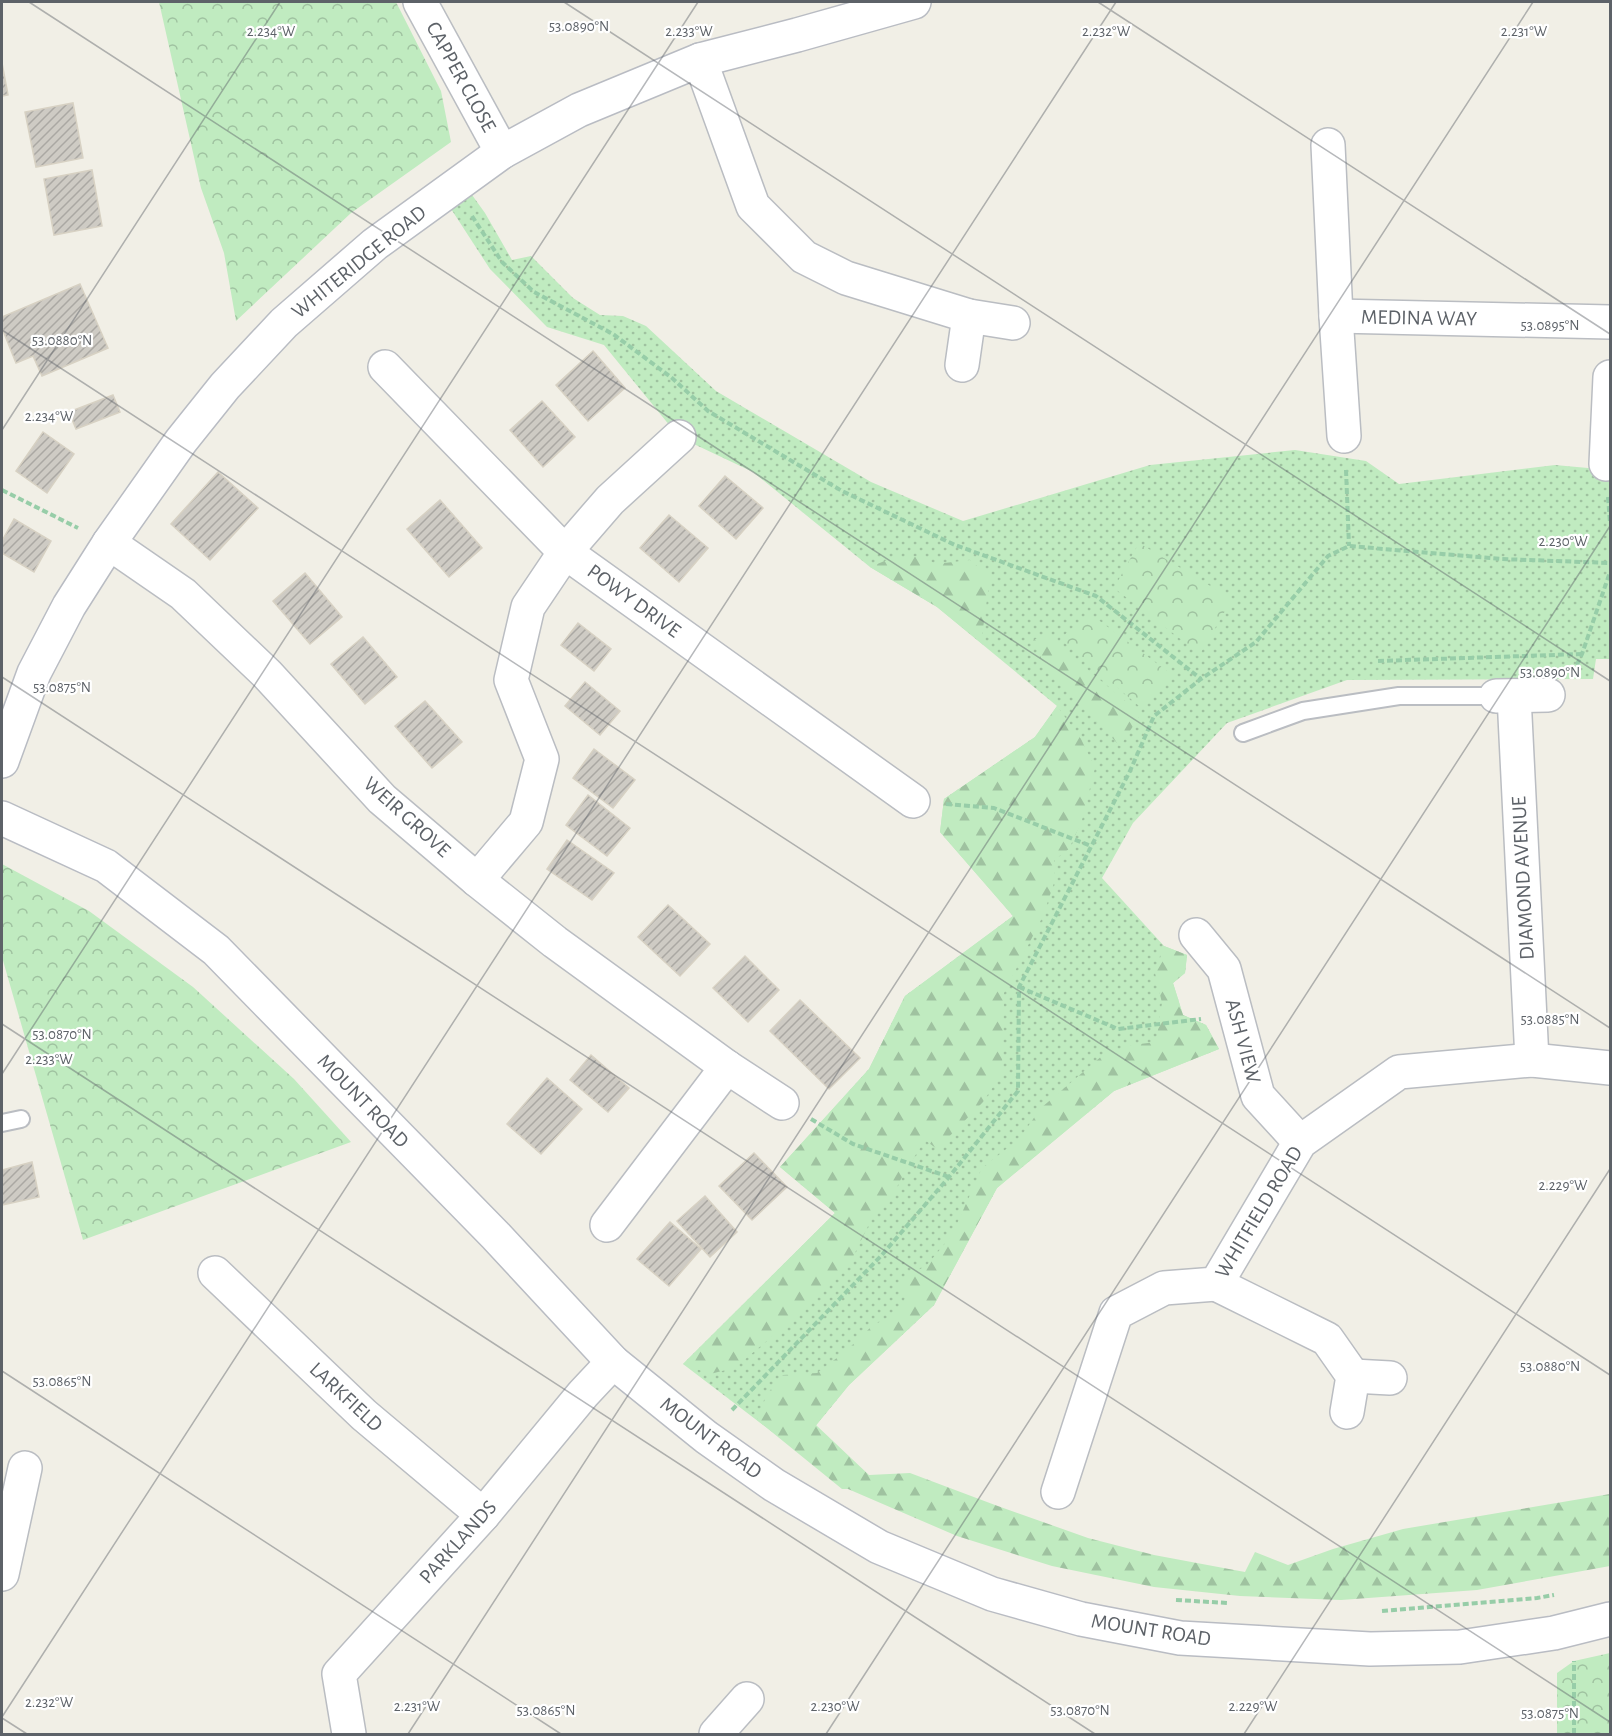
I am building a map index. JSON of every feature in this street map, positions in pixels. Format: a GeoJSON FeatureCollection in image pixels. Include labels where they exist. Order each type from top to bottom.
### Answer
{"type":"FeatureCollection","features":[{"type":"Feature","properties":{"kind":"street","name":"CAPPER CLOSE"},"geometry":{"type":"LineString","coordinates":[[420,2],[502,152]]}},
{"type":"Feature","properties":{"kind":"street","name":"WHITERIDGE ROAD"},"geometry":{"type":"LineString","coordinates":[[2,761],[34,673],[69,606],[109,543],[181,441],[225,386],[284,323],[375,244],[502,152],[579,110],[700,60],[914,2]]}},
{"type":"Feature","properties":{"kind":"street"},"geometry":{"type":"LineString","coordinates":[[700,60],[753,206],[804,257],[846,278],[969,316],[1013,323]]}},
{"type":"Feature","properties":{"kind":"street","name":"MEDINA WAY"},"geometry":{"type":"LineString","coordinates":[[1328,145],[1344,436]]}},
{"type":"Feature","properties":{"kind":"street"},"geometry":{"type":"LineString","coordinates":[[962,365],[969,316]]}},
{"type":"Feature","properties":{"kind":"street","name":"MEDINA WAY"},"geometry":{"type":"LineString","coordinates":[[1336,316],[1611,322]]}},
{"type":"Feature","properties":{"kind":"street","name":"POWY DRIVE"},"geometry":{"type":"LineString","coordinates":[[385,367],[565,552],[913,801]]}},
{"type":"Feature","properties":{"kind":"street"},"geometry":{"type":"LineString","coordinates":[[1606,464],[1611,377]]}},
{"type":"Feature","properties":{"kind":"street"},"geometry":{"type":"LineString","coordinates":[[477,880],[526,822],[542,759],[512,680],[528,607],[565,552],[609,500],[679,437]]}},
{"type":"Feature","properties":{"kind":"street","name":"WEIR GROVE"},"geometry":{"type":"LineString","coordinates":[[109,543],[183,594],[267,674],[382,799],[477,880],[555,942],[727,1067],[782,1103]]}},
{"type":"Feature","properties":{"kind":"street"},"geometry":{"type":"LineString","coordinates":[[1505,696],[1548,695]]}},
{"type":"Feature","properties":{"kind":"street","name":"DIAMOND AVENUE"},"geometry":{"type":"LineString","coordinates":[[1505,696],[1532,1060]]}},
{"type":"Feature","properties":{"kind":"street","name":"MOUNT ROAD"},"geometry":{"type":"LineString","coordinates":[[2,818],[106,866],[216,950],[496,1236],[613,1362],[706,1437],[774,1485],[879,1547],[992,1594],[1081,1619],[1180,1638],[1370,1649],[1460,1647],[1554,1633],[1611,1619]]}},
{"type":"Feature","properties":{"kind":"street","name":"ASH VIEW"},"geometry":{"type":"LineString","coordinates":[[1196,935],[1224,969],[1257,1096],[1300,1142]]}},
{"type":"Feature","properties":{"kind":"street","name":"WHITFIELD ROAD"},"geometry":{"type":"LineString","coordinates":[[1058,1492],[1116,1313],[1164,1288],[1216,1284],[1300,1142],[1399,1072],[1532,1060],[1611,1068]]}},
{"type":"Feature","properties":{"kind":"street"},"geometry":{"type":"LineString","coordinates":[[607,1225],[727,1067]]}},
{"type":"Feature","properties":{"kind":"street","name":"LARKFIELD"},"geometry":{"type":"LineString","coordinates":[[215,1273],[364,1415],[483,1515]]}},
{"type":"Feature","properties":{"kind":"street"},"geometry":{"type":"LineString","coordinates":[[1216,1284],[1327,1339],[1353,1376],[1347,1412]]}},
{"type":"Feature","properties":{"kind":"street","name":"PARKLANDS"},"geometry":{"type":"LineString","coordinates":[[349,1734],[339,1674],[483,1515],[583,1394],[613,1362]]}},
{"type":"Feature","properties":{"kind":"street"},"geometry":{"type":"LineString","coordinates":[[1353,1376],[1390,1378]]}},
{"type":"Feature","properties":{"kind":"street"},"geometry":{"type":"LineString","coordinates":[[2,1574],[25,1468]]}},
{"type":"Feature","properties":{"kind":"street"},"geometry":{"type":"LineString","coordinates":[[717,1734],[747,1699]]}},
{"type":"Feature","properties":{"kind":"lane"},"geometry":{"type":"LineString","coordinates":[[1243,733],[1303,711],[1399,696],[1505,696]]}},
{"type":"Feature","properties":{"kind":"lane"},"geometry":{"type":"LineString","coordinates":[[2,1123],[21,1119]]}},
{"type":"Feature","properties":{"kind":"path"},"geometry":{"type":"LineString","coordinates":[[454,187],[502,262],[534,291],[613,334],[672,378],[708,411],[842,490],[956,545],[1096,596],[1201,679]]}},
{"type":"Feature","properties":{"kind":"path"},"geometry":{"type":"LineString","coordinates":[[1344,436],[1349,546]]}},
{"type":"Feature","properties":{"kind":"path"},"geometry":{"type":"LineString","coordinates":[[2,490],[109,543]]}},
{"type":"Feature","properties":{"kind":"path"},"geometry":{"type":"LineString","coordinates":[[740,1416],[732,1410],[881,1256],[949,1177],[1018,1091],[1018,987],[1130,771],[1154,716],[1201,679],[1256,642],[1328,556],[1349,546],[1501,559],[1611,563]]}},
{"type":"Feature","properties":{"kind":"path"},"geometry":{"type":"LineString","coordinates":[[1548,695],[1570,680],[1582,654],[1611,572]]}},
{"type":"Feature","properties":{"kind":"path"},"geometry":{"type":"LineString","coordinates":[[1378,661],[1582,654]]}},
{"type":"Feature","properties":{"kind":"path"},"geometry":{"type":"LineString","coordinates":[[913,801],[994,808],[1091,846]]}},
{"type":"Feature","properties":{"kind":"path"},"geometry":{"type":"LineString","coordinates":[[1018,987],[1118,1029],[1236,1016]]}},
{"type":"Feature","properties":{"kind":"path"},"geometry":{"type":"LineString","coordinates":[[782,1103],[853,1144],[949,1177]]}},
{"type":"Feature","properties":{"kind":"path"},"geometry":{"type":"LineString","coordinates":[[1373,1612],[1538,1598],[1558,1594]]}},
{"type":"Feature","properties":{"kind":"path"},"geometry":{"type":"LineString","coordinates":[[1175,1599],[1233,1604]]}},
{"type":"Feature","properties":{"kind":"path"},"geometry":{"type":"LineString","coordinates":[[1574,1734],[1575,1628]]}},
{"type":"Feature","properties":{"kind":"green space"},"geometry":{"type":"Polygon","coordinates":[[[159,2],[396,2],[441,91],[451,142],[351,213],[236,321],[224,253],[201,188],[159,2]]]}},
{"type":"Feature","properties":{"kind":"green space"},"geometry":{"type":"Polygon","coordinates":[[[462,181],[485,213],[512,260],[531,256],[573,298],[600,315],[623,316],[646,326],[716,391],[871,482],[963,521],[1150,465],[1295,450],[1366,461],[1399,484],[1555,465],[1610,470],[1610,659],[1596,659],[1593,679],[1347,680],[1227,723],[1133,823],[1102,878],[1164,946],[1187,955],[1185,973],[1173,983],[1183,1015],[1206,1025],[1219,1049],[1114,1091],[997,1188],[934,1305],[849,1385],[796,1450],[683,1364],[835,1213],[780,1167],[869,1069],[905,996],[1013,916],[940,832],[944,799],[1035,737],[1057,706],[937,607],[870,567],[753,472],[679,437],[604,345],[547,327],[490,269],[442,195],[462,181]]]}},
{"type":"Feature","properties":{"kind":"green space"},"geometry":{"type":"Polygon","coordinates":[[[1139,543],[1232,599],[1200,654],[1114,588],[1139,543]]]}},
{"type":"Feature","properties":{"kind":"green space"},"geometry":{"type":"Polygon","coordinates":[[[919,556],[936,564],[970,560],[990,577],[981,643],[937,607],[870,567],[887,560],[919,556]]]}},
{"type":"Feature","properties":{"kind":"green space"},"geometry":{"type":"Polygon","coordinates":[[[1089,613],[1175,677],[1139,706],[1060,639],[1089,613]]]}},
{"type":"Feature","properties":{"kind":"green space"},"geometry":{"type":"Polygon","coordinates":[[[1046,635],[1141,714],[1120,746],[1046,669],[1033,640],[1046,635]]]}},
{"type":"Feature","properties":{"kind":"green space"},"geometry":{"type":"Polygon","coordinates":[[[1057,706],[1081,739],[1095,768],[1082,820],[1069,849],[1054,860],[1055,880],[1043,916],[1004,993],[1002,1073],[983,1102],[937,1149],[925,1140],[889,1203],[872,1218],[852,1259],[781,1329],[743,1361],[726,1370],[710,1374],[683,1364],[835,1213],[780,1167],[869,1069],[905,996],[1013,916],[940,832],[944,799],[1035,737],[1057,706]]]}},
{"type":"Feature","properties":{"kind":"green space"},"geometry":{"type":"Polygon","coordinates":[[[2,864],[89,911],[193,987],[294,1079],[351,1142],[83,1240],[2,957],[2,864]]]}},
{"type":"Feature","properties":{"kind":"green space"},"geometry":{"type":"Polygon","coordinates":[[[1164,946],[1187,955],[1185,973],[1173,983],[1183,1015],[1206,1025],[1219,1049],[1114,1091],[997,1188],[934,1305],[849,1385],[816,1425],[869,1475],[910,1473],[1088,1538],[1154,1555],[1245,1572],[1255,1552],[1288,1565],[1333,1549],[1403,1529],[1610,1494],[1610,1566],[1477,1590],[1341,1600],[1240,1596],[1154,1587],[1052,1566],[957,1536],[848,1489],[842,1489],[757,1420],[767,1394],[783,1375],[817,1373],[846,1351],[872,1326],[896,1313],[906,1297],[900,1288],[905,1278],[927,1265],[952,1235],[982,1168],[1019,1139],[1041,1108],[1103,1055],[1132,1045],[1156,1042],[1162,1003],[1155,973],[1164,946]]]}},
{"type":"Feature","properties":{"kind":"green space"},"geometry":{"type":"Polygon","coordinates":[[[1610,1653],[1610,1734],[1557,1734],[1557,1673],[1574,1661],[1610,1653]]]}},
{"type":"Feature","properties":{"kind":"building"},"geometry":{"type":"Polygon","coordinates":[[[2,63],[8,95],[2,96],[2,63]]]}},
{"type":"Feature","properties":{"kind":"building"},"geometry":{"type":"Polygon","coordinates":[[[73,103],[83,158],[36,167],[25,112],[73,103]]]}},
{"type":"Feature","properties":{"kind":"building"},"geometry":{"type":"Polygon","coordinates":[[[92,170],[102,226],[54,235],[44,179],[92,170]]]}},
{"type":"Feature","properties":{"kind":"building"},"geometry":{"type":"Polygon","coordinates":[[[80,284],[108,348],[42,376],[33,356],[16,363],[2,328],[2,317],[80,284]]]}},
{"type":"Feature","properties":{"kind":"building"},"geometry":{"type":"Polygon","coordinates":[[[593,351],[625,388],[588,421],[556,385],[593,351]]]}},
{"type":"Feature","properties":{"kind":"building"},"geometry":{"type":"Polygon","coordinates":[[[113,395],[120,412],[76,429],[69,412],[113,395]]]}},
{"type":"Feature","properties":{"kind":"building"},"geometry":{"type":"Polygon","coordinates":[[[542,401],[575,437],[543,467],[510,430],[542,401]]]}},
{"type":"Feature","properties":{"kind":"building"},"geometry":{"type":"Polygon","coordinates":[[[43,432],[74,454],[47,493],[16,471],[43,432]]]}},
{"type":"Feature","properties":{"kind":"building"},"geometry":{"type":"Polygon","coordinates":[[[218,472],[258,508],[210,560],[171,524],[218,472]]]}},
{"type":"Feature","properties":{"kind":"building"},"geometry":{"type":"Polygon","coordinates":[[[725,476],[763,508],[736,539],[699,506],[725,476]]]}},
{"type":"Feature","properties":{"kind":"building"},"geometry":{"type":"Polygon","coordinates":[[[440,500],[482,548],[449,577],[407,529],[440,500]]]}},
{"type":"Feature","properties":{"kind":"building"},"geometry":{"type":"Polygon","coordinates":[[[669,515],[708,548],[679,582],[640,548],[669,515]]]}},
{"type":"Feature","properties":{"kind":"building"},"geometry":{"type":"Polygon","coordinates":[[[14,519],[51,541],[34,572],[2,553],[2,541],[14,519]]]}},
{"type":"Feature","properties":{"kind":"building"},"geometry":{"type":"Polygon","coordinates":[[[305,573],[342,617],[310,644],[273,601],[305,573]]]}},
{"type":"Feature","properties":{"kind":"building"},"geometry":{"type":"Polygon","coordinates":[[[578,623],[611,649],[594,671],[561,645],[578,623]]]}},
{"type":"Feature","properties":{"kind":"building"},"geometry":{"type":"Polygon","coordinates":[[[363,637],[397,677],[365,704],[331,664],[363,637]]]}},
{"type":"Feature","properties":{"kind":"building"},"geometry":{"type":"Polygon","coordinates":[[[585,682],[620,711],[600,735],[565,706],[585,682]]]}},
{"type":"Feature","properties":{"kind":"building"},"geometry":{"type":"Polygon","coordinates":[[[425,701],[462,742],[432,768],[395,726],[425,701]]]}},
{"type":"Feature","properties":{"kind":"building"},"geometry":{"type":"Polygon","coordinates":[[[594,749],[635,780],[613,808],[573,778],[594,749]]]}},
{"type":"Feature","properties":{"kind":"building"},"geometry":{"type":"Polygon","coordinates":[[[588,795],[630,828],[607,856],[566,825],[588,795]]]}},
{"type":"Feature","properties":{"kind":"building"},"geometry":{"type":"Polygon","coordinates":[[[567,840],[614,873],[592,900],[547,869],[567,840]]]}},
{"type":"Feature","properties":{"kind":"building"},"geometry":{"type":"Polygon","coordinates":[[[668,905],[710,944],[680,976],[638,937],[668,905]]]}},
{"type":"Feature","properties":{"kind":"building"},"geometry":{"type":"Polygon","coordinates":[[[745,956],[779,990],[748,1022],[713,988],[745,956]]]}},
{"type":"Feature","properties":{"kind":"building"},"geometry":{"type":"Polygon","coordinates":[[[800,1000],[860,1058],[829,1089],[770,1031],[800,1000]]]}},
{"type":"Feature","properties":{"kind":"building"},"geometry":{"type":"Polygon","coordinates":[[[591,1055],[629,1088],[608,1112],[570,1080],[591,1055]]]}},
{"type":"Feature","properties":{"kind":"building"},"geometry":{"type":"Polygon","coordinates":[[[547,1078],[582,1109],[541,1154],[507,1124],[547,1078]]]}},
{"type":"Feature","properties":{"kind":"building"},"geometry":{"type":"Polygon","coordinates":[[[754,1153],[787,1187],[752,1220],[719,1186],[754,1153]]]}},
{"type":"Feature","properties":{"kind":"building"},"geometry":{"type":"Polygon","coordinates":[[[32,1162],[39,1197],[2,1205],[2,1170],[32,1162]]]}},
{"type":"Feature","properties":{"kind":"building"},"geometry":{"type":"Polygon","coordinates":[[[705,1196],[737,1232],[710,1257],[677,1221],[705,1196]]]}},
{"type":"Feature","properties":{"kind":"building"},"geometry":{"type":"Polygon","coordinates":[[[670,1222],[701,1249],[669,1286],[637,1259],[670,1222]]]}}]}
